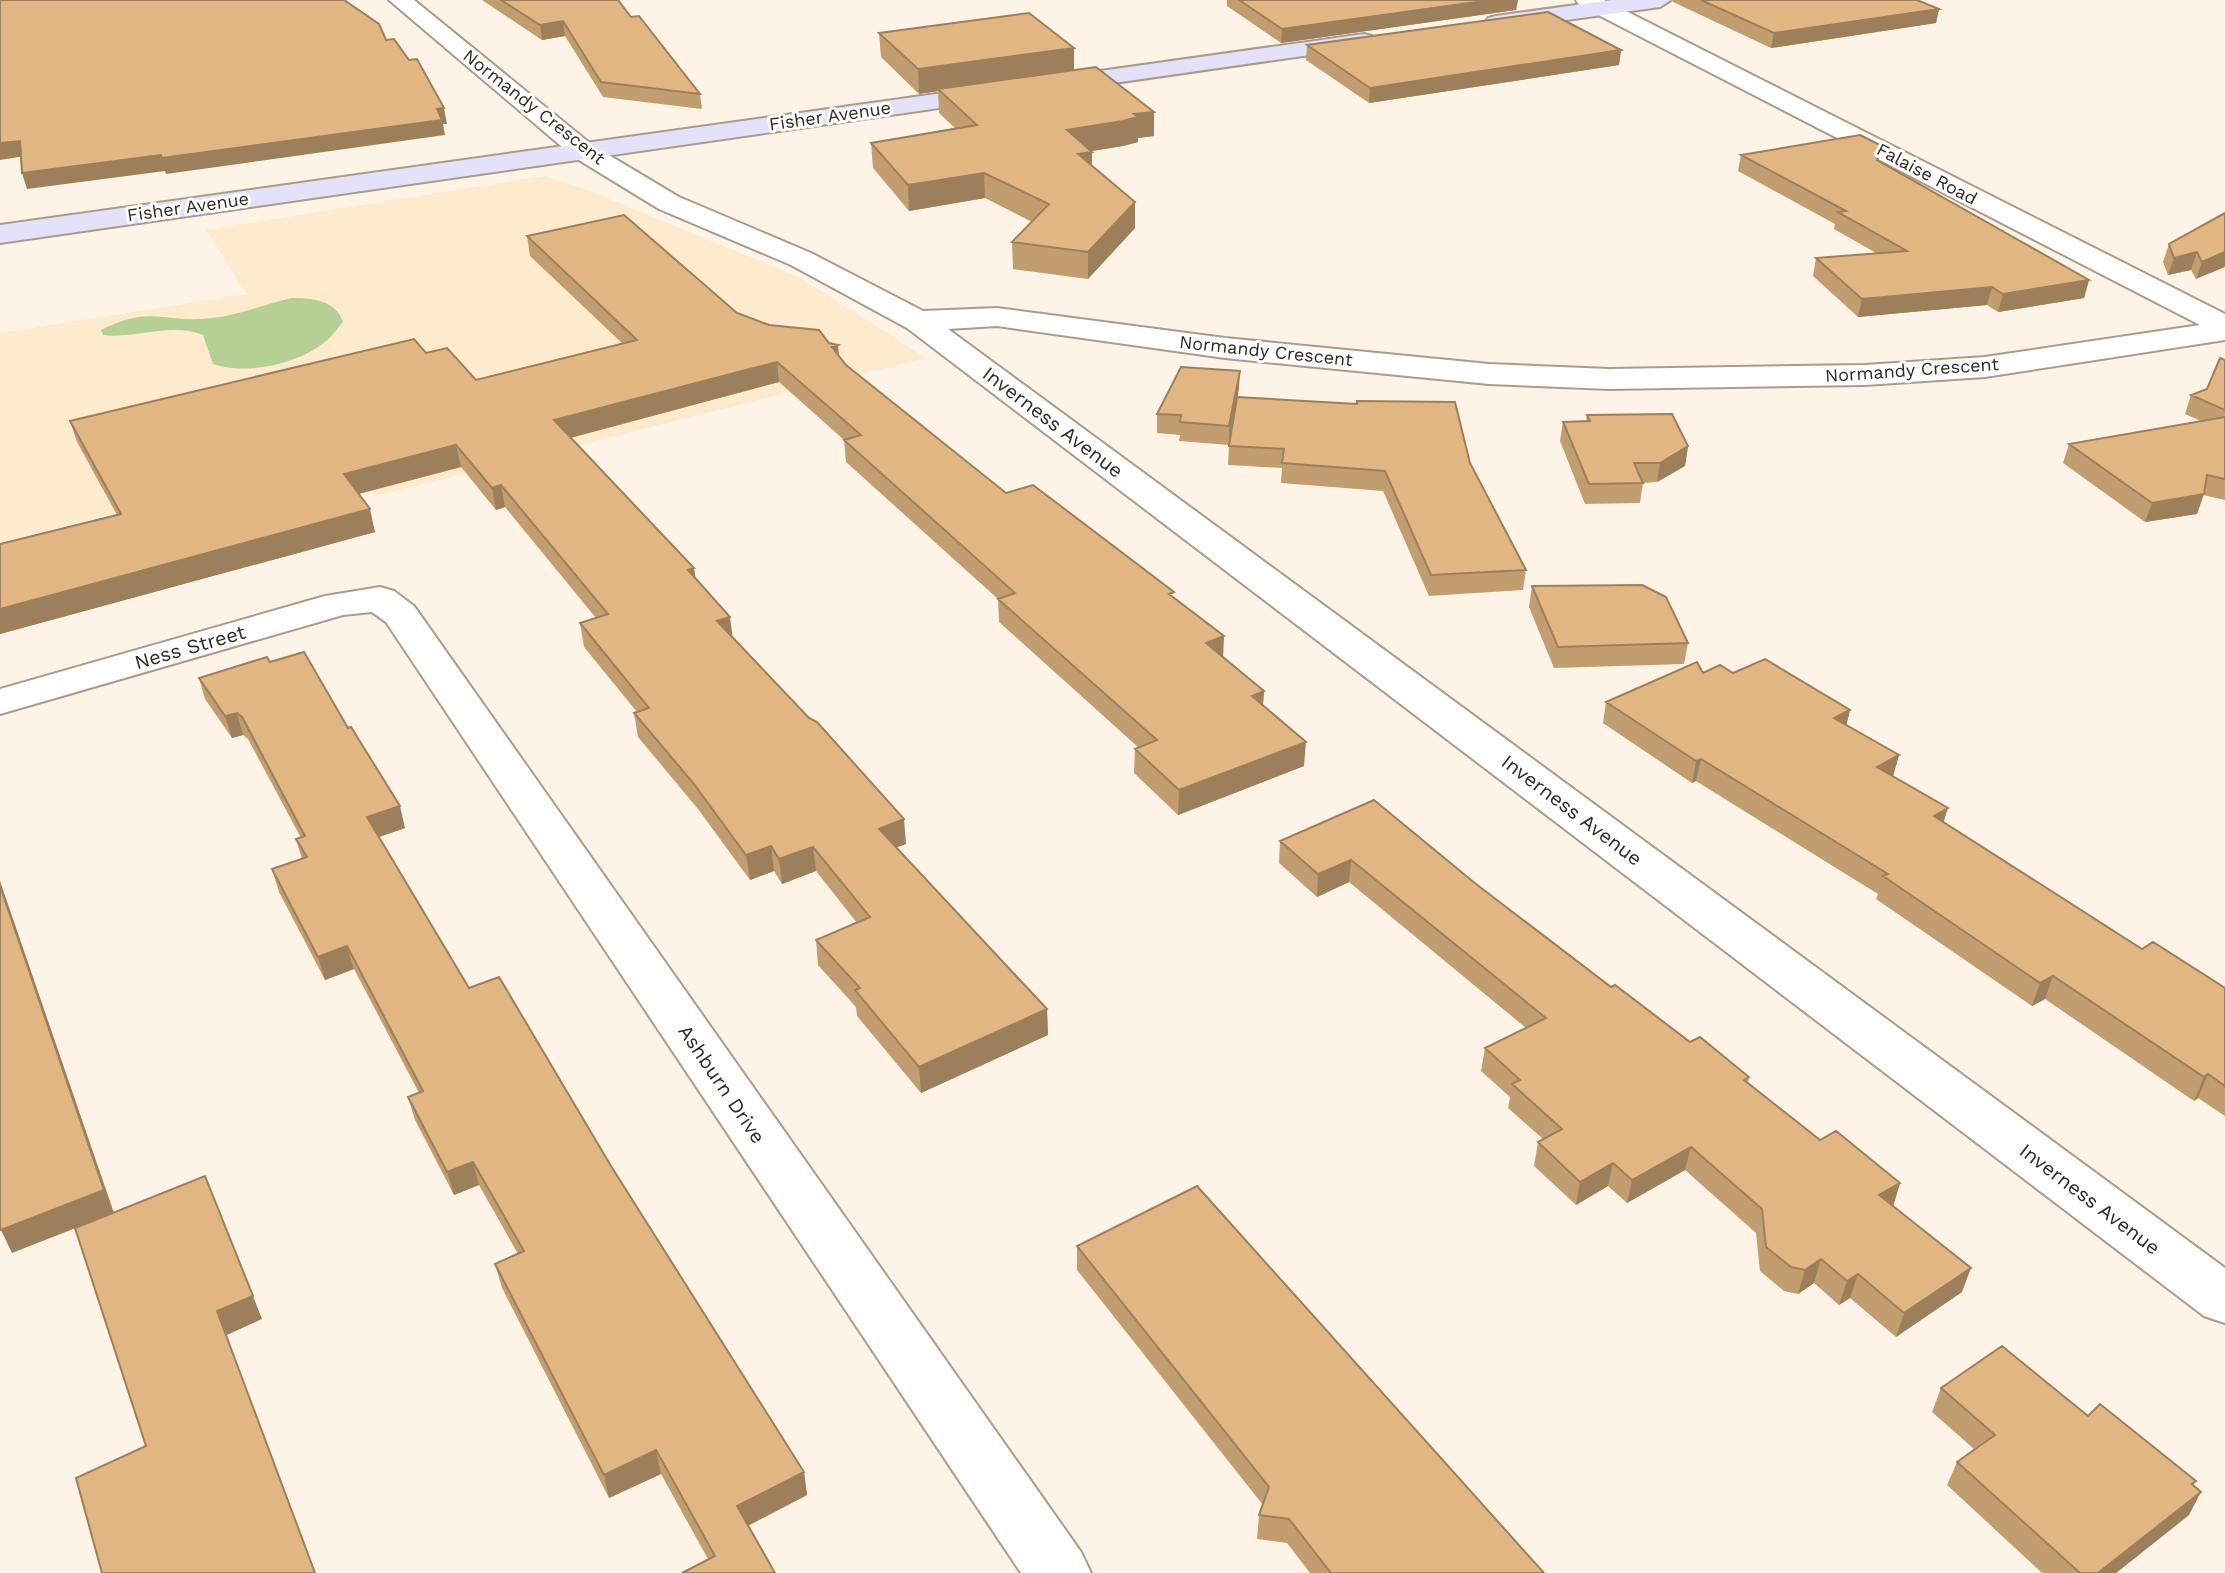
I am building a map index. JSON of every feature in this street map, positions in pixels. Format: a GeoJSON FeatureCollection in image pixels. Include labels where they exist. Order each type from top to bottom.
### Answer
{"type":"FeatureCollection","features":[{"type":"Feature","properties":{"kind":"main road"},"geometry":{"type":"LineString","coordinates":[[1477,25],[1595,4],[1660,0]]}},
{"type":"Feature","properties":{"kind":"main road","name":"Fisher Avenue"},"geometry":{"type":"LineString","coordinates":[[0,234],[1382,39]]}},
{"type":"Feature","properties":{"kind":"street","name":"Normandy Crescent"},"geometry":{"type":"LineString","coordinates":[[400,0],[583,151],[669,203],[801,259],[918,321],[997,317],[1241,350],[1489,374],[1609,379],[1865,375],[1985,367],[2225,329]]}},
{"type":"Feature","properties":{"kind":"street","name":"Falaise Road"},"geometry":{"type":"LineString","coordinates":[[1595,4],[2225,329]]}},
{"type":"Feature","properties":{"kind":"street","name":"Inverness Avenue"},"geometry":{"type":"LineString","coordinates":[[918,321],[2225,1300]]}},
{"type":"Feature","properties":{"kind":"street","name":"Ness Street"},"geometry":{"type":"LineString","coordinates":[[0,702],[339,604],[380,599]]}},
{"type":"Feature","properties":{"kind":"street","name":"Ashburn Drive"},"geometry":{"type":"LineString","coordinates":[[380,599],[400,614],[1058,1573]]}},
{"type":"Feature","properties":{"kind":"shaded area"},"geometry":{"type":"Polygon","coordinates":[[[544,176],[585,189],[799,277],[926,358],[376,496],[339,455],[0,543],[0,333],[247,294],[206,230],[544,176]]]}},
{"type":"Feature","properties":{"kind":"green space"},"geometry":{"type":"Polygon","coordinates":[[[292,298],[329,305],[343,322],[327,340],[310,352],[269,366],[240,368],[213,364],[203,335],[191,331],[166,330],[115,336],[103,335],[101,330],[118,322],[146,316],[222,317],[292,298]]]}},
{"type":"Feature","properties":{"kind":"building"},"geometry":{"type":"Polygon","coordinates":[[[0,0],[344,0],[379,24],[386,40],[394,39],[409,60],[417,59],[444,108],[437,109],[442,120],[162,158],[161,155],[22,173],[20,141],[0,143],[0,0]]]}},
{"type":"Feature","properties":{"kind":"building"},"geometry":{"type":"Polygon","coordinates":[[[501,0],[618,0],[631,17],[639,16],[700,94],[601,82],[563,21],[540,25],[501,0]]]}},
{"type":"Feature","properties":{"kind":"building"},"geometry":{"type":"Polygon","coordinates":[[[1239,0],[1491,0],[1282,29],[1239,0]]]}},
{"type":"Feature","properties":{"kind":"building"},"geometry":{"type":"Polygon","coordinates":[[[1701,0],[1917,0],[1939,9],[1774,33],[1701,0]]]}},
{"type":"Feature","properties":{"kind":"building"},"geometry":{"type":"Polygon","coordinates":[[[1548,12],[1621,50],[1370,88],[1307,45],[1548,12]]]}},
{"type":"Feature","properties":{"kind":"building"},"geometry":{"type":"Polygon","coordinates":[[[1029,13],[1074,48],[918,69],[879,33],[1029,13]]]}},
{"type":"Feature","properties":{"kind":"building"},"geometry":{"type":"Polygon","coordinates":[[[1096,67],[1154,112],[1134,114],[1138,117],[1123,121],[1067,130],[1092,152],[1078,154],[1135,202],[1088,252],[1012,242],[1049,204],[984,173],[908,185],[871,143],[977,125],[938,89],[1096,67]]]}},
{"type":"Feature","properties":{"kind":"building"},"geometry":{"type":"Polygon","coordinates":[[[1860,135],[1884,147],[1877,160],[2089,280],[2003,294],[1992,287],[1862,299],[1816,258],[1907,251],[1838,212],[1846,211],[1741,155],[1860,135]]]}},
{"type":"Feature","properties":{"kind":"building"},"geometry":{"type":"Polygon","coordinates":[[[2225,213],[2225,252],[2202,262],[2197,252],[2174,258],[2169,244],[2225,213]]]}},
{"type":"Feature","properties":{"kind":"building"},"geometry":{"type":"Polygon","coordinates":[[[624,215],[737,313],[769,325],[819,330],[829,343],[838,345],[832,347],[846,365],[1006,493],[1033,485],[1174,592],[1169,594],[1224,636],[1206,643],[1264,691],[1252,696],[1306,742],[1179,790],[1135,749],[1157,740],[998,599],[1015,593],[844,440],[861,435],[777,362],[554,420],[694,568],[688,570],[730,617],[717,621],[809,718],[817,722],[904,819],[879,829],[1047,1009],[919,1067],[855,990],[860,988],[816,940],[870,917],[813,847],[779,859],[771,846],[746,855],[694,784],[634,713],[649,708],[580,623],[608,614],[501,485],[492,488],[456,445],[344,474],[370,509],[0,609],[0,544],[121,514],[70,421],[414,339],[426,353],[447,348],[476,380],[637,340],[527,236],[624,215]]]}},
{"type":"Feature","properties":{"kind":"building"},"geometry":{"type":"Polygon","coordinates":[[[2220,358],[2225,360],[2225,410],[2191,395],[2207,389],[2220,358]]]}},
{"type":"Feature","properties":{"kind":"building"},"geometry":{"type":"Polygon","coordinates":[[[1181,367],[1240,371],[1229,426],[1180,422],[1181,415],[1157,414],[1181,367]]]}},
{"type":"Feature","properties":{"kind":"building"},"geometry":{"type":"Polygon","coordinates":[[[1237,397],[1357,404],[1357,401],[1455,402],[1470,463],[1526,570],[1431,575],[1385,471],[1282,463],[1284,449],[1229,446],[1237,397]]]}},
{"type":"Feature","properties":{"kind":"building"},"geometry":{"type":"Polygon","coordinates":[[[1672,414],[1688,446],[1660,463],[1634,463],[1643,483],[1589,484],[1563,422],[1590,421],[1587,415],[1672,414]]]}},
{"type":"Feature","properties":{"kind":"building"},"geometry":{"type":"Polygon","coordinates":[[[2225,417],[2225,479],[2207,475],[2204,494],[2152,503],[2069,444],[2225,417]]]}},
{"type":"Feature","properties":{"kind":"building"},"geometry":{"type":"Polygon","coordinates":[[[1642,585],[1666,597],[1688,643],[1558,647],[1532,586],[1642,585]]]}},
{"type":"Feature","properties":{"kind":"building"},"geometry":{"type":"Polygon","coordinates":[[[304,652],[348,728],[351,727],[400,806],[367,817],[469,988],[499,977],[611,1166],[804,1472],[737,1506],[775,1573],[682,1573],[715,1556],[656,1450],[604,1475],[495,1264],[524,1251],[473,1162],[447,1172],[408,1097],[423,1091],[347,946],[318,957],[272,869],[307,857],[296,839],[305,836],[242,717],[237,713],[225,716],[199,678],[267,657],[270,662],[304,652]]]}},
{"type":"Feature","properties":{"kind":"building"},"geometry":{"type":"Polygon","coordinates":[[[1765,659],[1850,710],[1834,718],[1899,755],[1877,767],[1948,808],[1934,816],[2142,949],[2153,942],[2225,988],[2225,1086],[2208,1074],[2204,1077],[2053,976],[2040,983],[1883,876],[1888,874],[1701,759],[1696,761],[1606,702],[1697,662],[1703,673],[1720,665],[1733,673],[1765,659]]]}},
{"type":"Feature","properties":{"kind":"building"},"geometry":{"type":"Polygon","coordinates":[[[1374,800],[1476,884],[1611,987],[1615,985],[1690,1042],[1700,1037],[1749,1077],[1744,1080],[1820,1140],[1836,1131],[1900,1183],[1879,1195],[1971,1268],[1904,1313],[1858,1274],[1847,1281],[1821,1259],[1805,1270],[1791,1267],[1766,1247],[1762,1209],[1691,1147],[1632,1180],[1613,1163],[1580,1182],[1538,1142],[1562,1129],[1512,1084],[1520,1080],[1485,1048],[1546,1018],[1351,860],[1318,874],[1280,841],[1374,800]]]}},
{"type":"Feature","properties":{"kind":"building"},"geometry":{"type":"Polygon","coordinates":[[[0,886],[104,1190],[1,1230],[0,1227],[0,886]]]}},
{"type":"Feature","properties":{"kind":"building"},"geometry":{"type":"Polygon","coordinates":[[[205,1176],[253,1296],[217,1311],[315,1573],[102,1573],[76,1478],[146,1446],[75,1228],[205,1176]]]}},
{"type":"Feature","properties":{"kind":"building"},"geometry":{"type":"Polygon","coordinates":[[[1197,1186],[1544,1573],[1331,1573],[1289,1519],[1259,1515],[1269,1487],[1077,1246],[1197,1186]]]}},
{"type":"Feature","properties":{"kind":"building"},"geometry":{"type":"Polygon","coordinates":[[[2002,1346],[2088,1416],[2100,1404],[2196,1481],[2192,1484],[2201,1492],[2098,1573],[2080,1573],[1957,1462],[1995,1435],[1941,1388],[2002,1346]]]}}]}
